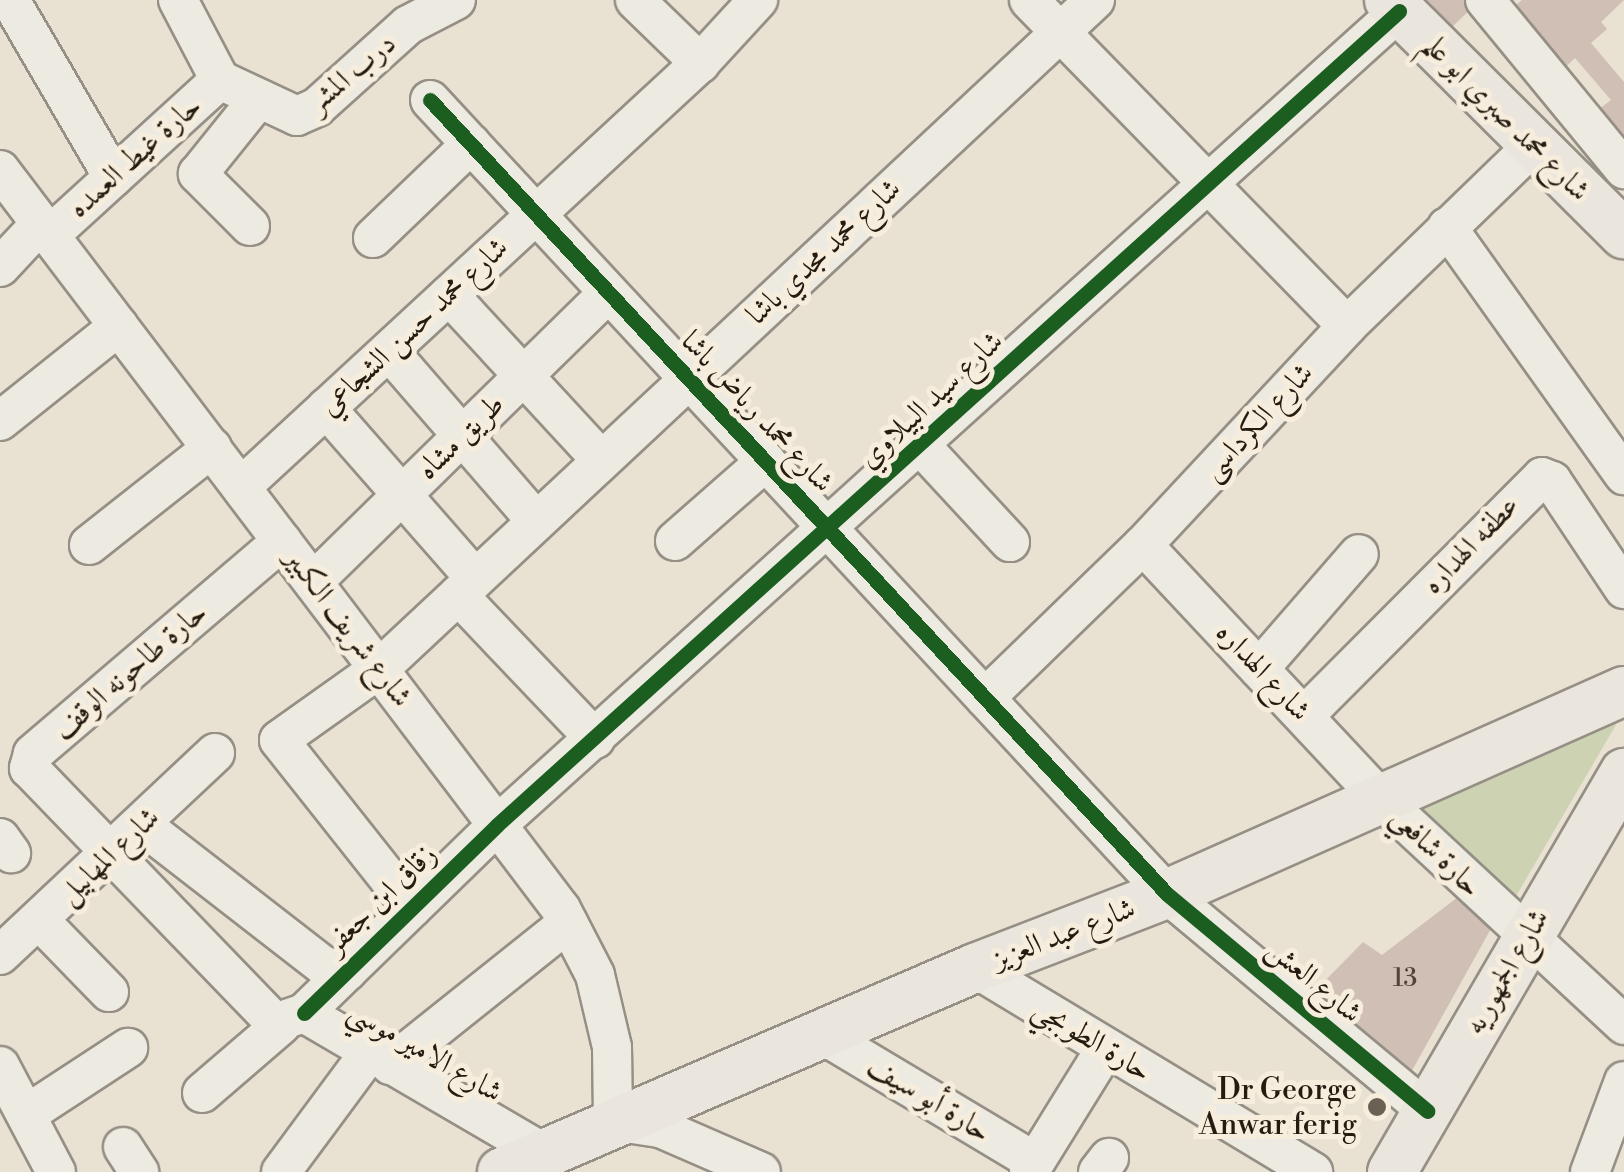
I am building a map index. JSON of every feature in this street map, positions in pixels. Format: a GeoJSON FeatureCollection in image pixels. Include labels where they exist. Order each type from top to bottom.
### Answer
{"type":"FeatureCollection","features":[{"type":"Feature","properties":{"kind":"main road","name":"شارع محمد صبري ابو علم"},"geometry":{"type":"LineString","coordinates":[[1394,5],[1531,148],[1624,234]]}},
{"type":"Feature","properties":{"kind":"main road","name":"شارع عبد العزيز"},"geometry":{"type":"LineString","coordinates":[[529,1166],[613,1120],[824,1035],[974,968],[1167,894],[1624,690]]}},
{"type":"Feature","properties":{"kind":"main road","name":"شارع الجمهوريه"},"geometry":{"type":"LineString","coordinates":[[1392,1172],[1624,773]]}},
{"type":"Feature","properties":{"kind":"street"},"geometry":{"type":"LineString","coordinates":[[178,0],[220,80]]}},
{"type":"Feature","properties":{"kind":"street","name":"درب المشر"},"geometry":{"type":"LineString","coordinates":[[220,80],[307,115],[408,25],[456,0]]}},
{"type":"Feature","properties":{"kind":"street"},"geometry":{"type":"LineString","coordinates":[[634,0],[700,63]]}},
{"type":"Feature","properties":{"kind":"street","name":"شارع محمد حسن الشجاعي"},"geometry":{"type":"LineString","coordinates":[[241,487],[700,63],[758,0]]}},
{"type":"Feature","properties":{"kind":"street"},"geometry":{"type":"LineString","coordinates":[[1029,0],[1347,326]]}},
{"type":"Feature","properties":{"kind":"street","name":"شارع محمد مجدي باشا"},"geometry":{"type":"LineString","coordinates":[[379,669],[1095,0]]}},
{"type":"Feature","properties":{"kind":"street"},"geometry":{"type":"LineString","coordinates":[[1496,4],[1624,169]]}},
{"type":"Feature","properties":{"kind":"street","name":"شارع سيد البيلاوي"},"geometry":{"type":"LineString","coordinates":[[498,826],[830,531],[1394,5]]}},
{"type":"Feature","properties":{"kind":"street"},"geometry":{"type":"LineString","coordinates":[[11,19],[113,177]]}},
{"type":"Feature","properties":{"kind":"street","name":"حارة غيط العمده"},"geometry":{"type":"LineString","coordinates":[[0,267],[113,177],[220,80]]}},
{"type":"Feature","properties":{"kind":"street"},"geometry":{"type":"LineString","coordinates":[[250,226],[198,174],[260,98]]}},
{"type":"Feature","properties":{"kind":"street","name":"شارع محمد رياض باشا"},"geometry":{"type":"LineString","coordinates":[[430,100],[1167,894]]}},
{"type":"Feature","properties":{"kind":"street"},"geometry":{"type":"LineString","coordinates":[[374,238],[471,144]]}},
{"type":"Feature","properties":{"kind":"street","name":"شارع الكرداسى"},"geometry":{"type":"LineString","coordinates":[[985,698],[1143,545],[1347,326],[1531,148]]}},
{"type":"Feature","properties":{"kind":"street","name":"شارع شريف الكبير"},"geometry":{"type":"LineString","coordinates":[[0,170],[568,922],[595,975],[612,1046],[613,1120]]}},
{"type":"Feature","properties":{"kind":"street"},"geometry":{"type":"LineString","coordinates":[[1448,227],[1624,475]]}},
{"type":"Feature","properties":{"kind":"street","name":"طريق مشاه"},"geometry":{"type":"LineString","coordinates":[[313,582],[608,292]]}},
{"type":"Feature","properties":{"kind":"street"},"geometry":{"type":"LineString","coordinates":[[449,295],[602,460]]}},
{"type":"Feature","properties":{"kind":"street"},"geometry":{"type":"LineString","coordinates":[[0,421],[118,326]]}},
{"type":"Feature","properties":{"kind":"street"},"geometry":{"type":"LineString","coordinates":[[388,351],[536,521]]}},
{"type":"Feature","properties":{"kind":"street"},"geometry":{"type":"LineString","coordinates":[[326,408],[402,494],[466,586],[594,739]]}},
{"type":"Feature","properties":{"kind":"street","name":"شارع سيد البيلاوي"},"geometry":{"type":"LineString","coordinates":[[921,446],[1010,542]]}},
{"type":"Feature","properties":{"kind":"street"},"geometry":{"type":"LineString","coordinates":[[89,545],[212,448]]}},
{"type":"Feature","properties":{"kind":"street"},"geometry":{"type":"LineString","coordinates":[[675,541],[766,462]]}},
{"type":"Feature","properties":{"kind":"street","name":"عطفه الهداره"},"geometry":{"type":"LineString","coordinates":[[1304,716],[1542,477],[1552,481],[1624,590]]}},
{"type":"Feature","properties":{"kind":"street","name":"حارة طاحونه الوقف"},"geometry":{"type":"LineString","coordinates":[[111,854],[37,780],[30,768],[33,754],[282,541]]}},
{"type":"Feature","properties":{"kind":"street","name":"شارع الهداره"},"geometry":{"type":"LineString","coordinates":[[1143,545],[1382,800]]}},
{"type":"Feature","properties":{"kind":"street"},"geometry":{"type":"LineString","coordinates":[[1260,669],[1359,554]]}},
{"type":"Feature","properties":{"kind":"street"},"geometry":{"type":"LineString","coordinates":[[379,669],[279,740],[412,908]]}},
{"type":"Feature","properties":{"kind":"street","name":"شارع المهابيل"},"geometry":{"type":"LineString","coordinates":[[0,955],[215,753]]}},
{"type":"Feature","properties":{"kind":"street","name":"حارة شافعي"},"geometry":{"type":"LineString","coordinates":[[1382,800],[1526,938],[1624,1024]]}},
{"type":"Feature","properties":{"kind":"street","name":"زقاق ابن جعفر"},"geometry":{"type":"LineString","coordinates":[[142,825],[324,966],[346,971]]}},
{"type":"Feature","properties":{"kind":"street","name":"زقاق ابن جعفر"},"geometry":{"type":"LineString","coordinates":[[202,1093],[346,971],[498,826]]}},
{"type":"Feature","properties":{"kind":"street","name":"شارع الامير موسي"},"geometry":{"type":"LineString","coordinates":[[111,854],[292,1019],[380,1059],[529,1166]]}},
{"type":"Feature","properties":{"kind":"street","name":"شارع العش"},"geometry":{"type":"LineString","coordinates":[[1167,894],[1427,1111]]}},
{"type":"Feature","properties":{"kind":"street"},"geometry":{"type":"LineString","coordinates":[[40,920],[109,992]]}},
{"type":"Feature","properties":{"kind":"street"},"geometry":{"type":"LineString","coordinates":[[281,1172],[380,1059],[568,922]]}},
{"type":"Feature","properties":{"kind":"street","name":"حارة الطوبجي"},"geometry":{"type":"LineString","coordinates":[[974,968],[1313,1172]]}},
{"type":"Feature","properties":{"kind":"street","name":"حارة أبو سيف"},"geometry":{"type":"LineString","coordinates":[[824,1035],[1032,1167]]}},
{"type":"Feature","properties":{"kind":"street"},"geometry":{"type":"LineString","coordinates":[[20,1126],[128,1048]]}},
{"type":"Feature","properties":{"kind":"street"},"geometry":{"type":"LineString","coordinates":[[1032,1167],[1106,1048]]}},
{"type":"Feature","properties":{"kind":"street"},"geometry":{"type":"LineString","coordinates":[[0,1066],[20,1126],[56,1172]]}},
{"type":"Feature","properties":{"kind":"street"},"geometry":{"type":"LineString","coordinates":[[1590,1172],[1624,1081]]}},
{"type":"Feature","properties":{"kind":"street"},"geometry":{"type":"LineString","coordinates":[[613,1120],[660,1128],[761,1172]]}},
{"type":"Feature","properties":{"kind":"green space"},"geometry":{"type":"Polygon","coordinates":[[[1624,711],[1515,898],[1413,806],[1624,711]]]}},
{"type":"Feature","properties":{"kind":"building"},"geometry":{"type":"Polygon","coordinates":[[[1427,0],[1472,0],[1476,4],[1452,27],[1427,0]]]}},
{"type":"Feature","properties":{"kind":"building"},"geometry":{"type":"Polygon","coordinates":[[[1522,0],[1624,0],[1601,22],[1607,29],[1591,43],[1624,82],[1624,151],[1593,114],[1611,100],[1575,58],[1560,72],[1508,12],[1522,0]]]}},
{"type":"Feature","properties":{"kind":"building"},"geometry":{"type":"Polygon","coordinates":[[[1458,897],[1493,925],[1409,1076],[1317,989],[1363,942],[1382,955],[1458,897]]]}},
{"type":"Feature","properties":{"kind":"cycle path"},"geometry":{"type":"LineString","coordinates":[[304,1013],[497,825],[1399,11]]}},
{"type":"Feature","properties":{"kind":"cycle path"},"geometry":{"type":"LineString","coordinates":[[430,100],[1167,894],[1427,1111]]}},
{"type":"Feature","properties":{"kind":"place","name":"Dr George Anwar ferig"},"geometry":{"type":"Point","coordinates":[1377,1107]}}]}
